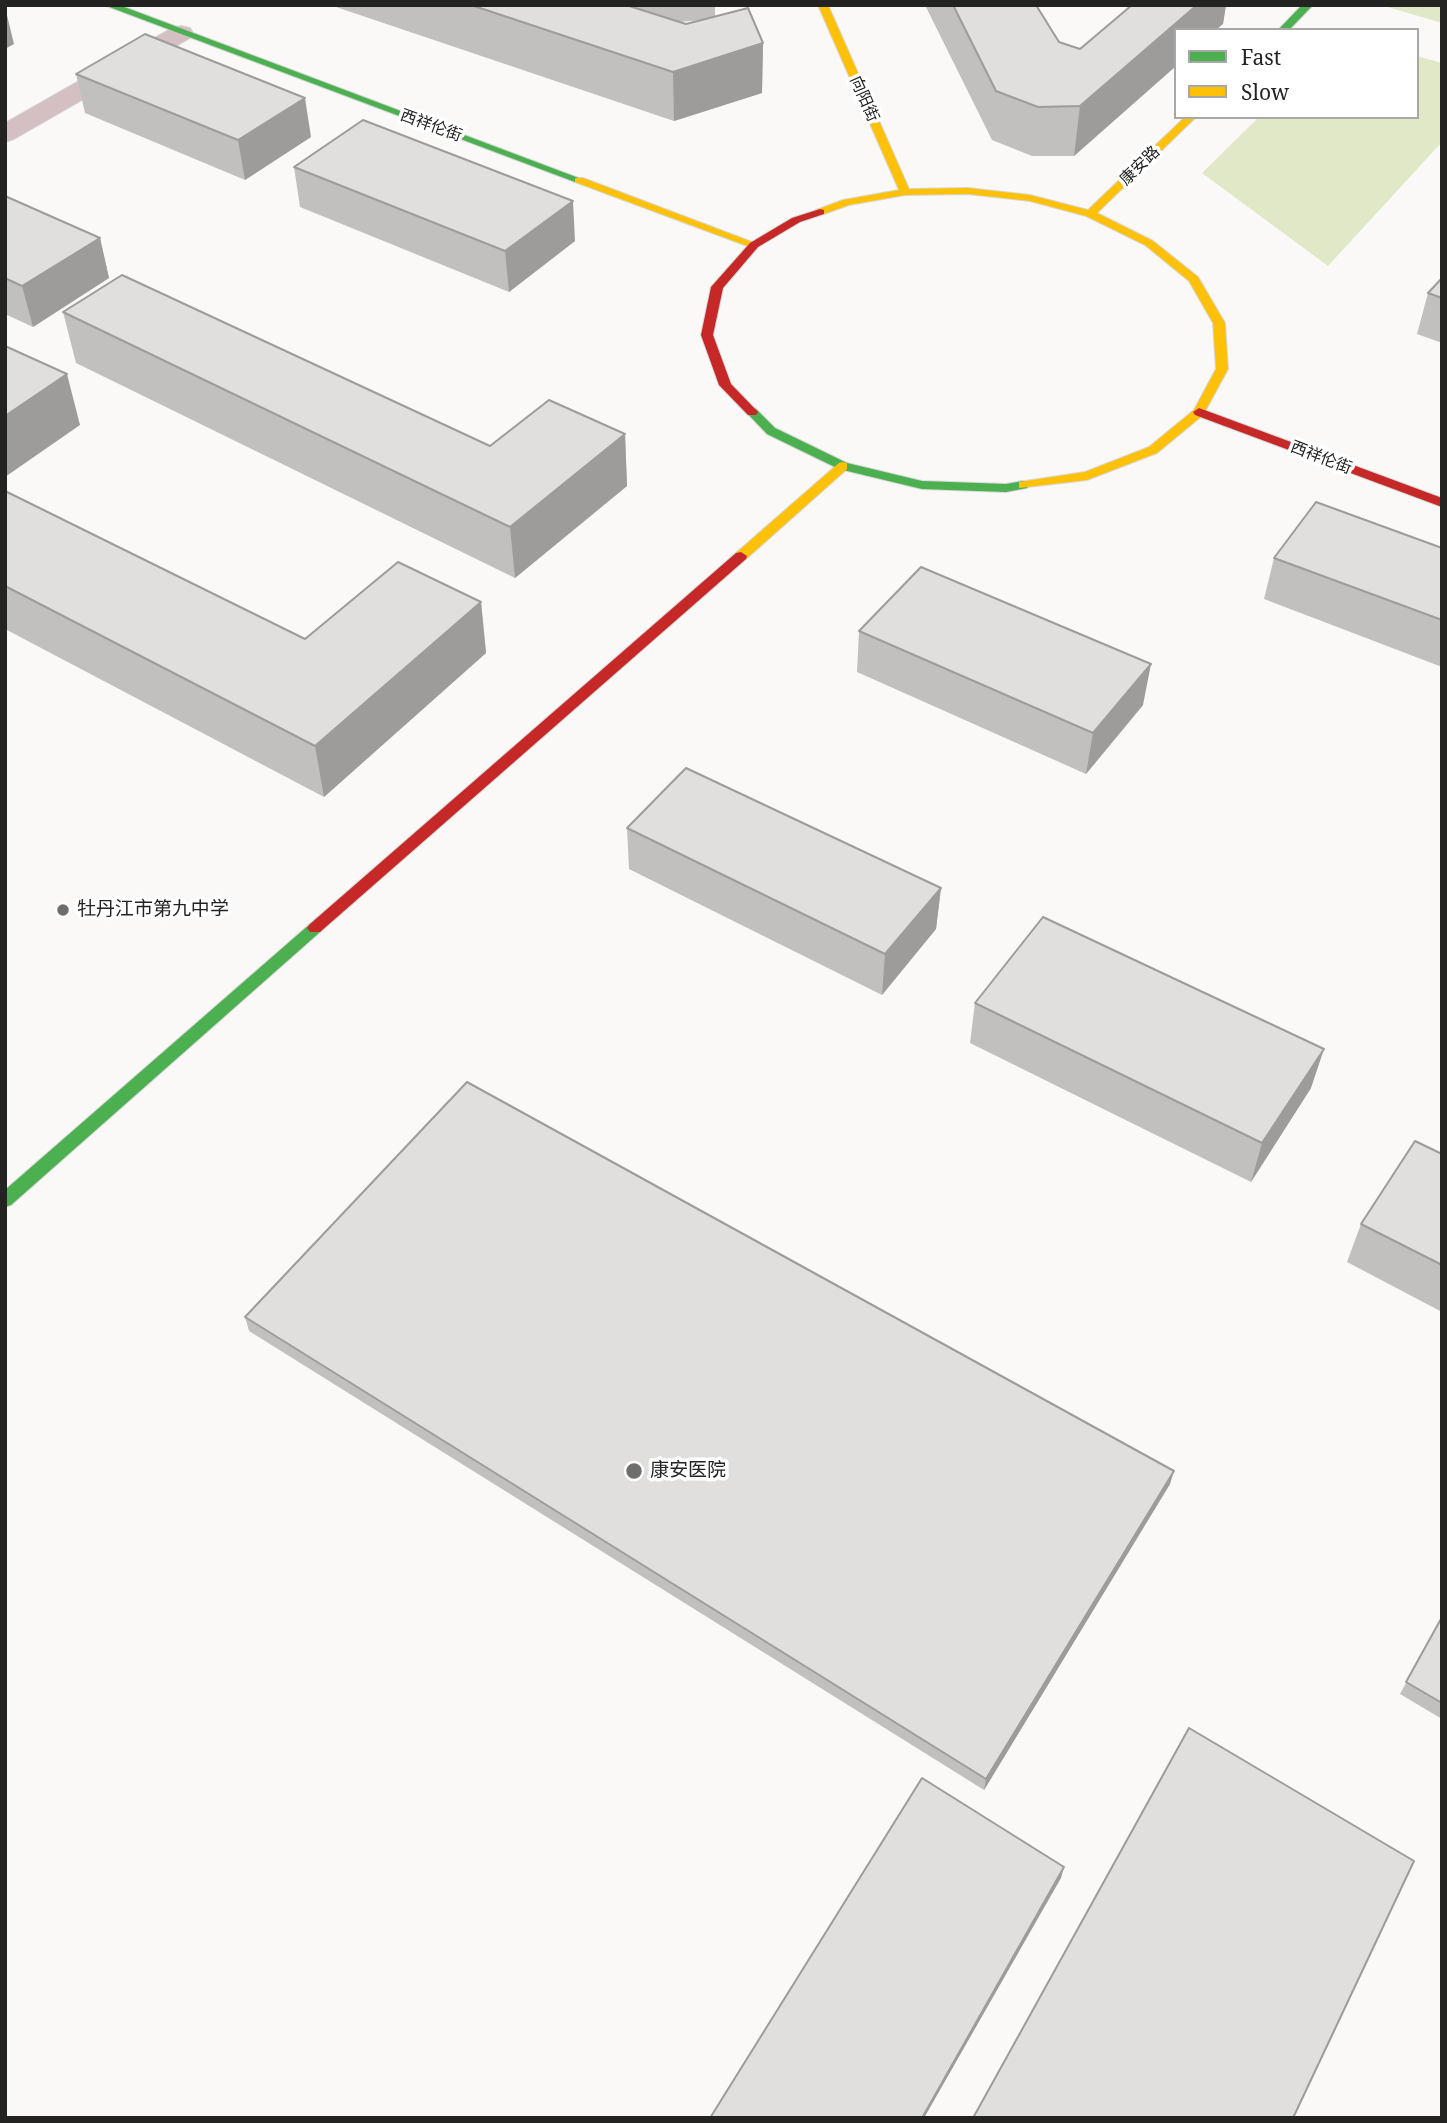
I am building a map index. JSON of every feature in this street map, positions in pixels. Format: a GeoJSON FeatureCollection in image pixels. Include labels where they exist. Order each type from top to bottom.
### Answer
{"type":"FeatureCollection","features":[{"type":"Feature","properties":{"kind":"street","name":"西祥伦街"},"geometry":{"type":"LineString","coordinates":[[109,5],[754,245]]}},
{"type":"Feature","properties":{"kind":"street","name":"向阳街"},"geometry":{"type":"LineString","coordinates":[[823,5],[905,192]]}},
{"type":"Feature","properties":{"kind":"street"},"geometry":{"type":"LineString","coordinates":[[1285,28],[1308,5]]}},
{"type":"Feature","properties":{"kind":"street"},"geometry":{"type":"LineString","coordinates":[[5,134],[181,33]]}},
{"type":"Feature","properties":{"kind":"street","name":"康安路"},"geometry":{"type":"LineString","coordinates":[[1090,214],[1189,119]]}},
{"type":"Feature","properties":{"kind":"street"},"geometry":{"type":"LineString","coordinates":[[968,191],[1018,197],[1090,214],[1149,243],[1194,279],[1219,323],[1222,369],[1199,412],[1153,450],[1087,476],[1006,488],[922,485],[843,466],[771,431],[725,385],[707,335],[717,287],[754,245],[809,216],[847,202],[905,192],[968,191]]}},
{"type":"Feature","properties":{"kind":"street","name":"西祥伦街"},"geometry":{"type":"LineString","coordinates":[[1199,412],[1442,503]]}},
{"type":"Feature","properties":{"kind":"street"},"geometry":{"type":"LineString","coordinates":[[5,1200],[843,466]]}},
{"type":"Feature","properties":{"kind":"green space"},"geometry":{"type":"Polygon","coordinates":[[[1381,5],[1442,5],[1442,23],[1381,5]]]}},
{"type":"Feature","properties":{"kind":"green space"},"geometry":{"type":"Polygon","coordinates":[[[1419,57],[1442,63],[1442,142],[1328,266],[1202,173],[1257,119],[1419,119],[1419,57]]]}},
{"type":"Feature","properties":{"kind":"building"},"geometry":{"type":"Polygon","coordinates":[[[471,5],[626,5],[686,24],[748,8],[763,43],[673,72],[471,5]]]}},
{"type":"Feature","properties":{"kind":"building"},"geometry":{"type":"Polygon","coordinates":[[[953,5],[1036,5],[1059,42],[1080,49],[1132,5],[1197,5],[1080,106],[1038,107],[996,91],[953,5]]]}},
{"type":"Feature","properties":{"kind":"building"},"geometry":{"type":"Polygon","coordinates":[[[145,34],[305,98],[238,140],[76,74],[145,34]]]}},
{"type":"Feature","properties":{"kind":"building"},"geometry":{"type":"Polygon","coordinates":[[[363,120],[573,201],[505,251],[294,167],[363,120]]]}},
{"type":"Feature","properties":{"kind":"building"},"geometry":{"type":"Polygon","coordinates":[[[5,196],[100,238],[22,286],[5,278],[5,196]]]}},
{"type":"Feature","properties":{"kind":"building"},"geometry":{"type":"Polygon","coordinates":[[[122,275],[490,446],[549,400],[625,434],[510,527],[63,312],[122,275]]]}},
{"type":"Feature","properties":{"kind":"building"},"geometry":{"type":"Polygon","coordinates":[[[1442,278],[1442,298],[1428,293],[1442,278]]]}},
{"type":"Feature","properties":{"kind":"building"},"geometry":{"type":"Polygon","coordinates":[[[5,346],[67,374],[5,416],[5,346]]]}},
{"type":"Feature","properties":{"kind":"building"},"geometry":{"type":"Polygon","coordinates":[[[5,491],[305,639],[398,562],[481,602],[315,746],[5,586],[5,491]]]}},
{"type":"Feature","properties":{"kind":"building"},"geometry":{"type":"Polygon","coordinates":[[[1316,502],[1442,548],[1442,620],[1274,558],[1316,502]]]}},
{"type":"Feature","properties":{"kind":"building"},"geometry":{"type":"Polygon","coordinates":[[[921,567],[1151,664],[1093,733],[859,631],[921,567]]]}},
{"type":"Feature","properties":{"kind":"building"},"geometry":{"type":"Polygon","coordinates":[[[686,768],[941,888],[885,954],[627,828],[686,768]]]}},
{"type":"Feature","properties":{"kind":"building"},"geometry":{"type":"Polygon","coordinates":[[[1043,917],[1324,1049],[1262,1143],[975,1003],[1043,917]]]}},
{"type":"Feature","properties":{"kind":"building"},"geometry":{"type":"Polygon","coordinates":[[[467,1082],[1174,1471],[986,1779],[245,1317],[467,1082]]]}},
{"type":"Feature","properties":{"kind":"building"},"geometry":{"type":"Polygon","coordinates":[[[1415,1141],[1442,1154],[1442,1265],[1361,1224],[1415,1141]]]}},
{"type":"Feature","properties":{"kind":"building"},"geometry":{"type":"Polygon","coordinates":[[[1442,1617],[1442,1703],[1406,1682],[1442,1617]]]}},
{"type":"Feature","properties":{"kind":"building"},"geometry":{"type":"Polygon","coordinates":[[[1189,1728],[1414,1861],[1293,2118],[973,2118],[1189,1728]]]}},
{"type":"Feature","properties":{"kind":"building"},"geometry":{"type":"Polygon","coordinates":[[[922,1778],[1064,1867],[922,2118],[710,2118],[922,1778]]]}},
{"type":"Feature","properties":{"kind":"traffic: fast"},"geometry":{"type":"LineString","coordinates":[[109,5],[579,180]]}},
{"type":"Feature","properties":{"kind":"traffic: fast"},"geometry":{"type":"LineString","coordinates":[[1285,28],[1308,5]]}},
{"type":"Feature","properties":{"kind":"traffic: fast"},"geometry":{"type":"LineString","coordinates":[[752,412],[771,431],[843,466],[922,485],[1006,488],[1023,485]]}},
{"type":"Feature","properties":{"kind":"traffic: fast"},"geometry":{"type":"LineString","coordinates":[[5,1200],[315,928]]}},
{"type":"Feature","properties":{"kind":"traffic: slow"},"geometry":{"type":"LineString","coordinates":[[823,5],[905,192]]}},
{"type":"Feature","properties":{"kind":"traffic: slow"},"geometry":{"type":"LineString","coordinates":[[1090,214],[1189,119]]}},
{"type":"Feature","properties":{"kind":"traffic: slow"},"geometry":{"type":"LineString","coordinates":[[579,180],[754,245]]}},
{"type":"Feature","properties":{"kind":"traffic: slow"},"geometry":{"type":"LineString","coordinates":[[968,191],[1030,198],[1090,214],[1149,243],[1194,279],[1219,323],[1222,369],[1199,412],[1153,450],[1087,476],[1023,485]]}},
{"type":"Feature","properties":{"kind":"traffic: slow"},"geometry":{"type":"LineString","coordinates":[[820,212],[847,202],[905,192],[968,191]]}},
{"type":"Feature","properties":{"kind":"traffic: slow"},"geometry":{"type":"LineString","coordinates":[[741,556],[843,466]]}},
{"type":"Feature","properties":{"kind":"traffic: jam"},"geometry":{"type":"LineString","coordinates":[[752,412],[725,385],[707,335],[717,287],[754,245],[796,220],[820,212]]}},
{"type":"Feature","properties":{"kind":"traffic: jam"},"geometry":{"type":"LineString","coordinates":[[1199,412],[1442,503]]}},
{"type":"Feature","properties":{"kind":"traffic: jam"},"geometry":{"type":"LineString","coordinates":[[315,928],[741,556]]}},
{"type":"Feature","properties":{"kind":"place","name":"牡丹江市第九中学"},"geometry":{"type":"Point","coordinates":[63,910]}},
{"type":"Feature","properties":{"kind":"place","name":"康安医院"},"geometry":{"type":"Point","coordinates":[634,1471]}}]}
